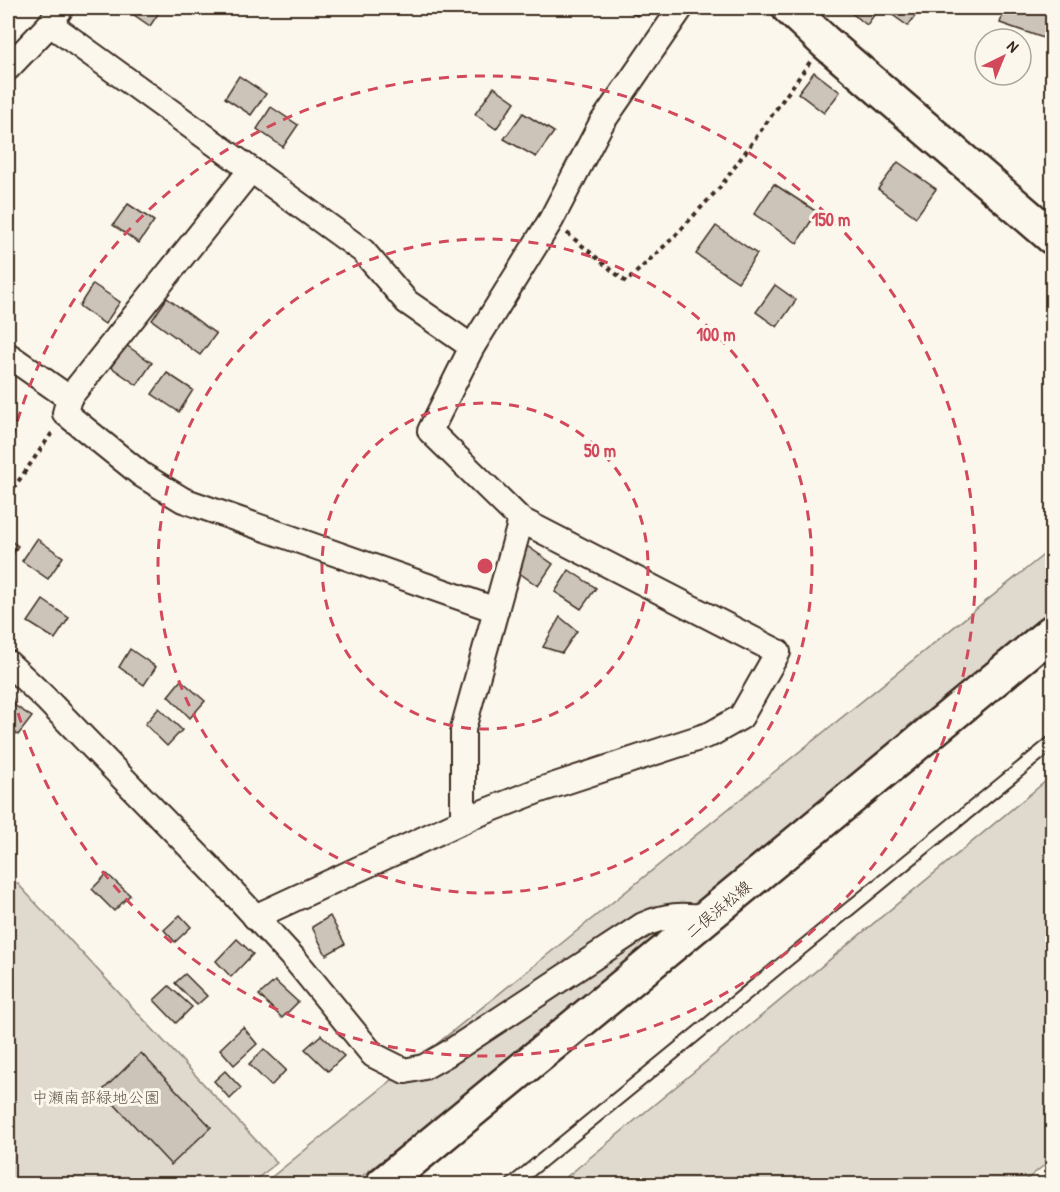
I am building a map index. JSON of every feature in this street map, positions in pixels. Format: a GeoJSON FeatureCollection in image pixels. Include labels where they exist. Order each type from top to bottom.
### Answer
{"type":"FeatureCollection","features":[{"type":"Feature","properties":{"kind":"main road"},"geometry":{"type":"LineString","coordinates":[[789,8],[825,42],[1053,237]]}},
{"type":"Feature","properties":{"kind":"main road","name":"二俣浜松線"},"geometry":{"type":"LineString","coordinates":[[383,1185],[1053,632]]}},
{"type":"Feature","properties":{"kind":"street"},"geometry":{"type":"LineString","coordinates":[[255,917],[463,821],[540,790],[711,734],[741,717],[778,652],[521,520],[430,431],[472,347],[551,220],[602,124],[681,8]]}},
{"type":"Feature","properties":{"kind":"street"},"geometry":{"type":"LineString","coordinates":[[8,68],[56,16],[250,170],[363,251],[407,302],[472,347]]}},
{"type":"Feature","properties":{"kind":"street"},"geometry":{"type":"LineString","coordinates":[[67,406],[250,170]]}},
{"type":"Feature","properties":{"kind":"street"},"geometry":{"type":"LineString","coordinates":[[8,355],[142,475],[183,501],[496,610]]}},
{"type":"Feature","properties":{"kind":"street"},"geometry":{"type":"LineString","coordinates":[[463,821],[463,729],[521,520]]}},
{"type":"Feature","properties":{"kind":"street"},"geometry":{"type":"LineString","coordinates":[[8,663],[157,813],[297,962],[373,1055],[405,1071],[424,1067],[447,1054],[644,925],[663,916],[680,914],[706,918]]}},
{"type":"Feature","properties":{"kind":"lane"},"geometry":{"type":"LineString","coordinates":[[513,1185],[1053,743]]}},
{"type":"Feature","properties":{"kind":"path"},"geometry":{"type":"LineString","coordinates":[[551,220],[626,282],[674,237],[721,186],[825,42]]}},
{"type":"Feature","properties":{"kind":"path"},"geometry":{"type":"LineString","coordinates":[[8,496],[67,406]]}},
{"type":"Feature","properties":{"kind":"green space"},"geometry":{"type":"Polygon","coordinates":[[[1052,548],[1052,646],[922,714],[662,943],[352,1184],[263,1184],[1052,548]]]}},
{"type":"Feature","properties":{"kind":"green space"},"geometry":{"type":"Polygon","coordinates":[[[1052,776],[1052,1159],[1021,1184],[558,1184],[1052,776]]]}},
{"type":"Feature","properties":{"kind":"green space","name":"中瀬南部緑地公園"},"geometry":{"type":"Polygon","coordinates":[[[17,883],[277,1163],[250,1184],[8,1184],[8,892],[17,883]]]}},
{"type":"Feature","properties":{"kind":"building"},"geometry":{"type":"Polygon","coordinates":[[[124,8],[162,8],[150,26],[124,8]]]}},
{"type":"Feature","properties":{"kind":"building"},"geometry":{"type":"Polygon","coordinates":[[[624,8],[643,8],[637,16],[624,8]]]}},
{"type":"Feature","properties":{"kind":"building"},"geometry":{"type":"Polygon","coordinates":[[[847,8],[879,8],[867,25],[847,8]]]}},
{"type":"Feature","properties":{"kind":"building"},"geometry":{"type":"Polygon","coordinates":[[[889,8],[921,8],[908,26],[887,11],[889,8]]]}},
{"type":"Feature","properties":{"kind":"building"},"geometry":{"type":"Polygon","coordinates":[[[1005,8],[1052,8],[1052,41],[1033,34],[1033,27],[1012,27],[1000,23],[1005,8]]]}},
{"type":"Feature","properties":{"kind":"building"},"geometry":{"type":"Polygon","coordinates":[[[814,72],[840,92],[824,113],[798,93],[814,72]]]}},
{"type":"Feature","properties":{"kind":"building"},"geometry":{"type":"Polygon","coordinates":[[[239,76],[266,94],[251,115],[225,98],[239,76]]]}},
{"type":"Feature","properties":{"kind":"building"},"geometry":{"type":"Polygon","coordinates":[[[494,87],[515,102],[496,129],[475,114],[494,87]]]}},
{"type":"Feature","properties":{"kind":"building"},"geometry":{"type":"Polygon","coordinates":[[[271,107],[298,125],[283,147],[257,129],[271,107]]]}},
{"type":"Feature","properties":{"kind":"building"},"geometry":{"type":"Polygon","coordinates":[[[523,113],[554,132],[536,157],[504,139],[523,113]]]}},
{"type":"Feature","properties":{"kind":"building"},"geometry":{"type":"Polygon","coordinates":[[[898,162],[936,189],[916,217],[878,189],[898,162]]]}},
{"type":"Feature","properties":{"kind":"building"},"geometry":{"type":"Polygon","coordinates":[[[774,184],[817,212],[797,243],[754,214],[774,184]]]}},
{"type":"Feature","properties":{"kind":"building"},"geometry":{"type":"Polygon","coordinates":[[[128,204],[154,221],[139,243],[113,225],[128,204]]]}},
{"type":"Feature","properties":{"kind":"building"},"geometry":{"type":"Polygon","coordinates":[[[716,226],[757,254],[738,282],[696,254],[716,226]]]}},
{"type":"Feature","properties":{"kind":"building"},"geometry":{"type":"Polygon","coordinates":[[[93,284],[120,302],[105,324],[79,306],[93,284]]]}},
{"type":"Feature","properties":{"kind":"building"},"geometry":{"type":"Polygon","coordinates":[[[775,285],[796,300],[777,327],[756,312],[775,285]]]}},
{"type":"Feature","properties":{"kind":"building"},"geometry":{"type":"Polygon","coordinates":[[[167,298],[216,334],[200,355],[152,320],[167,298]]]}},
{"type":"Feature","properties":{"kind":"building"},"geometry":{"type":"Polygon","coordinates":[[[126,345],[152,363],[137,385],[111,367],[126,345]]]}},
{"type":"Feature","properties":{"kind":"building"},"geometry":{"type":"Polygon","coordinates":[[[167,373],[193,390],[179,412],[152,394],[167,373]]]}},
{"type":"Feature","properties":{"kind":"building"},"geometry":{"type":"Polygon","coordinates":[[[8,539],[18,546],[8,562],[8,539]]]}},
{"type":"Feature","properties":{"kind":"building"},"geometry":{"type":"Polygon","coordinates":[[[37,539],[63,557],[48,579],[22,561],[37,539]]]}},
{"type":"Feature","properties":{"kind":"building"},"geometry":{"type":"Polygon","coordinates":[[[527,546],[553,564],[538,586],[512,568],[527,546]]]}},
{"type":"Feature","properties":{"kind":"building"},"geometry":{"type":"Polygon","coordinates":[[[569,570],[596,588],[581,609],[555,592],[569,570]]]}},
{"type":"Feature","properties":{"kind":"building"},"geometry":{"type":"Polygon","coordinates":[[[43,600],[69,618],[55,639],[28,622],[43,600]]]}},
{"type":"Feature","properties":{"kind":"building"},"geometry":{"type":"Polygon","coordinates":[[[560,617],[577,631],[562,653],[543,647],[560,617]]]}},
{"type":"Feature","properties":{"kind":"building"},"geometry":{"type":"Polygon","coordinates":[[[130,649],[156,667],[144,685],[119,667],[130,649]]]}},
{"type":"Feature","properties":{"kind":"building"},"geometry":{"type":"Polygon","coordinates":[[[181,680],[205,701],[190,718],[168,696],[181,680]]]}},
{"type":"Feature","properties":{"kind":"building"},"geometry":{"type":"Polygon","coordinates":[[[8,701],[32,717],[18,735],[8,727],[8,701]]]}},
{"type":"Feature","properties":{"kind":"building"},"geometry":{"type":"Polygon","coordinates":[[[159,708],[182,730],[167,746],[145,724],[159,708]]]}},
{"type":"Feature","properties":{"kind":"building"},"geometry":{"type":"Polygon","coordinates":[[[107,874],[130,895],[114,911],[92,889],[107,874]]]}},
{"type":"Feature","properties":{"kind":"building"},"geometry":{"type":"Polygon","coordinates":[[[180,915],[191,927],[175,942],[164,930],[180,915]]]}},
{"type":"Feature","properties":{"kind":"building"},"geometry":{"type":"Polygon","coordinates":[[[330,916],[345,944],[326,955],[312,927],[330,916]]]}},
{"type":"Feature","properties":{"kind":"building"},"geometry":{"type":"Polygon","coordinates":[[[237,939],[253,954],[231,977],[216,961],[237,939]]]}},
{"type":"Feature","properties":{"kind":"building"},"geometry":{"type":"Polygon","coordinates":[[[185,974],[207,996],[197,1005],[175,983],[185,974]]]}},
{"type":"Feature","properties":{"kind":"building"},"geometry":{"type":"Polygon","coordinates":[[[275,981],[298,1002],[282,1018],[259,995],[275,981]]]}},
{"type":"Feature","properties":{"kind":"building"},"geometry":{"type":"Polygon","coordinates":[[[169,986],[192,1007],[176,1023],[154,1000],[169,986]]]}},
{"type":"Feature","properties":{"kind":"building"},"geometry":{"type":"Polygon","coordinates":[[[243,1027],[257,1044],[234,1065],[220,1049],[243,1027]]]}},
{"type":"Feature","properties":{"kind":"building"},"geometry":{"type":"Polygon","coordinates":[[[321,1035],[344,1056],[328,1071],[305,1049],[321,1035]]]}},
{"type":"Feature","properties":{"kind":"building"},"geometry":{"type":"Polygon","coordinates":[[[264,1049],[286,1070],[271,1086],[249,1064],[264,1049]]]}},
{"type":"Feature","properties":{"kind":"building"},"geometry":{"type":"Polygon","coordinates":[[[141,1053],[211,1127],[171,1165],[102,1091],[141,1053]]]}},
{"type":"Feature","properties":{"kind":"building"},"geometry":{"type":"Polygon","coordinates":[[[225,1071],[241,1088],[230,1099],[214,1081],[225,1071]]]}}]}
